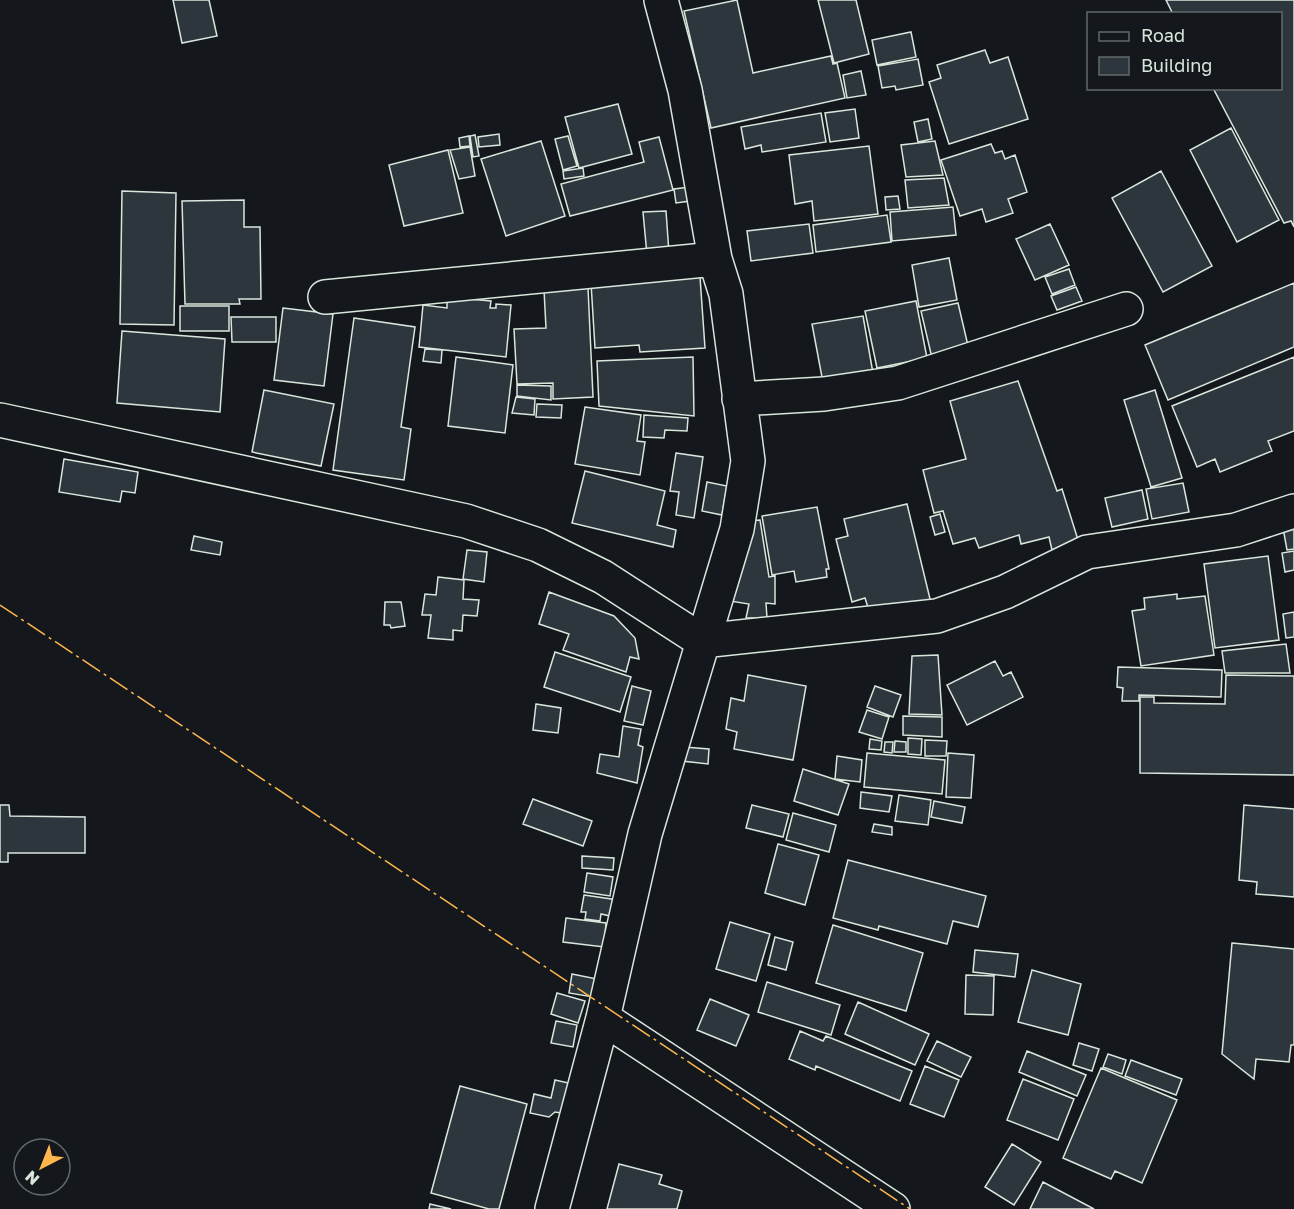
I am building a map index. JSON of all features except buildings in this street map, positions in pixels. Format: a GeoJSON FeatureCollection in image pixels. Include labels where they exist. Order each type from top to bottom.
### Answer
{"type":"FeatureCollection","features":[{"type":"Feature","properties":{"kind":"street"},"geometry":{"type":"LineString","coordinates":[[552,1209],[603,1018],[645,834],[737,529],[748,461],[726,294],[715,259],[685,90],[661,0]]}},
{"type":"Feature","properties":{"kind":"street"},"geometry":{"type":"LineString","coordinates":[[324,297],[715,259]]}},
{"type":"Feature","properties":{"kind":"street"},"geometry":{"type":"LineString","coordinates":[[740,399],[825,394],[898,383],[1126,309]]}},
{"type":"Feature","properties":{"kind":"street"},"geometry":{"type":"LineString","coordinates":[[0,420],[466,521],[538,545],[603,577],[702,640],[937,616],[1005,592],[1087,552],[1236,530],[1294,511]]}},
{"type":"Feature","properties":{"kind":"street"},"geometry":{"type":"LineString","coordinates":[[603,1018],[893,1209]]}},
{"type":"Feature","properties":{"kind":"power"},"geometry":{"type":"LineString","coordinates":[[0,605],[910,1209]]}}]}
